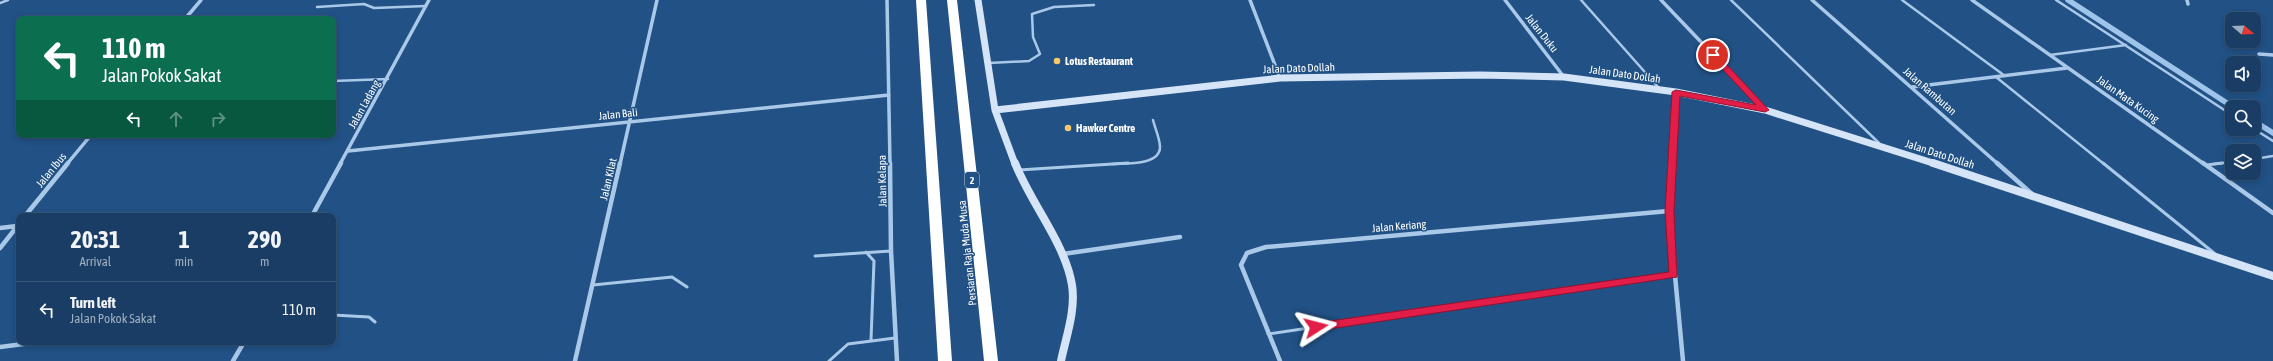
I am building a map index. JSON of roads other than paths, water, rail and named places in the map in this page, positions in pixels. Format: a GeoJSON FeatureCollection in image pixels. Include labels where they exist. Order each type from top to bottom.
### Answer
{"type":"FeatureCollection","features":[{"type":"Feature","properties":{"kind":"highway"},"geometry":{"type":"LineString","coordinates":[[920,0],[946,361]]}},
{"type":"Feature","properties":{"kind":"highway","name":"Persiaran Raja Muda Musa"},"geometry":{"type":"LineString","coordinates":[[952,0],[991,361]]}},
{"type":"Feature","properties":{"kind":"street"},"geometry":{"type":"LineString","coordinates":[[188,16],[201,0]]}},
{"type":"Feature","properties":{"kind":"street","name":"Jalan Ladang"},"geometry":{"type":"LineString","coordinates":[[314,213],[388,79],[429,0]]}},
{"type":"Feature","properties":{"kind":"street","name":"Jalan Kilat"},"geometry":{"type":"LineString","coordinates":[[575,361],[657,0]]}},
{"type":"Feature","properties":{"kind":"street","name":"Jalan Kelapa"},"geometry":{"type":"LineString","coordinates":[[887,0],[892,251],[897,361]]}},
{"type":"Feature","properties":{"kind":"street"},"geometry":{"type":"LineString","coordinates":[[978,0],[995,110],[1024,187],[1063,254],[1072,286],[1071,314],[1061,361]]}},
{"type":"Feature","properties":{"kind":"street"},"geometry":{"type":"LineString","coordinates":[[1250,0],[1280,78]]}},
{"type":"Feature","properties":{"kind":"street","name":"Jalan Duku"},"geometry":{"type":"LineString","coordinates":[[1505,0],[1564,77]]}},
{"type":"Feature","properties":{"kind":"street"},"geometry":{"type":"LineString","coordinates":[[1661,0],[1765,110]]}},
{"type":"Feature","properties":{"kind":"street","name":"Jalan Rambutan"},"geometry":{"type":"LineString","coordinates":[[1812,0],[2036,197]]}},
{"type":"Feature","properties":{"kind":"street","name":"Jalan Mata Kucing"},"geometry":{"type":"LineString","coordinates":[[1972,0],[2273,213]]}},
{"type":"Feature","properties":{"kind":"street"},"geometry":{"type":"LineString","coordinates":[[2259,54],[2273,55]]}},
{"type":"Feature","properties":{"kind":"street"},"geometry":{"type":"LineString","coordinates":[[1912,87],[2067,68]]}},
{"type":"Feature","properties":{"kind":"street","name":"Jalan Dato Dollah"},"geometry":{"type":"LineString","coordinates":[[995,110],[1280,78],[1480,75],[1564,77],[1676,92],[1765,110],[1881,146],[2223,261],[2273,276]]}},
{"type":"Feature","properties":{"kind":"street"},"geometry":{"type":"LineString","coordinates":[[1676,92],[1669,211],[1683,361]]}},
{"type":"Feature","properties":{"kind":"street","name":"Jalan Bali"},"geometry":{"type":"LineString","coordinates":[[348,151],[889,95]]}},
{"type":"Feature","properties":{"kind":"street","name":"Jalan Ibus"},"geometry":{"type":"LineString","coordinates":[[27,213],[89,138]]}},
{"type":"Feature","properties":{"kind":"street","name":"Jalan Keriang"},"geometry":{"type":"LineString","coordinates":[[1280,361],[1241,265],[1247,253],[1266,247],[1669,211]]}},
{"type":"Feature","properties":{"kind":"street"},"geometry":{"type":"LineString","coordinates":[[0,228],[16,225]]}},
{"type":"Feature","properties":{"kind":"street"},"geometry":{"type":"LineString","coordinates":[[0,248],[16,228]]}},
{"type":"Feature","properties":{"kind":"street"},"geometry":{"type":"LineString","coordinates":[[1063,254],[1180,237]]}},
{"type":"Feature","properties":{"kind":"street"},"geometry":{"type":"LineString","coordinates":[[0,347],[16,345]]}},
{"type":"Feature","properties":{"kind":"street"},"geometry":{"type":"LineString","coordinates":[[233,361],[242,345]]}},
{"type":"Feature","properties":{"kind":"lane"},"geometry":{"type":"LineString","coordinates":[[0,2],[8,0]]}},
{"type":"Feature","properties":{"kind":"lane"},"geometry":{"type":"LineString","coordinates":[[1581,0],[1661,90]]}},
{"type":"Feature","properties":{"kind":"lane"},"geometry":{"type":"LineString","coordinates":[[1731,0],[1881,146]]}},
{"type":"Feature","properties":{"kind":"lane"},"geometry":{"type":"LineString","coordinates":[[1902,0],[2005,76]]}},
{"type":"Feature","properties":{"kind":"lane"},"geometry":{"type":"LineString","coordinates":[[2056,0],[2225,110]]}},
{"type":"Feature","properties":{"kind":"lane"},"geometry":{"type":"LineString","coordinates":[[317,7],[364,4],[374,8],[426,6]]}},
{"type":"Feature","properties":{"kind":"lane"},"geometry":{"type":"LineString","coordinates":[[987,63],[1029,61],[1036,58],[1040,54],[1033,37],[1032,14],[1041,9],[1062,6],[1094,5]]}},
{"type":"Feature","properties":{"kind":"lane"},"geometry":{"type":"LineString","coordinates":[[2050,55],[2126,45]]}},
{"type":"Feature","properties":{"kind":"lane"},"geometry":{"type":"LineString","coordinates":[[1996,77],[2223,261]]}},
{"type":"Feature","properties":{"kind":"lane"},"geometry":{"type":"LineString","coordinates":[[336,81],[388,79]]}},
{"type":"Feature","properties":{"kind":"lane"},"geometry":{"type":"LineString","coordinates":[[1017,170],[1147,162],[1157,156],[1160,148],[1152,120]]}},
{"type":"Feature","properties":{"kind":"lane"},"geometry":{"type":"LineString","coordinates":[[2261,133],[2273,141]]}},
{"type":"Feature","properties":{"kind":"lane"},"geometry":{"type":"LineString","coordinates":[[2261,157],[2273,156]]}},
{"type":"Feature","properties":{"kind":"lane"},"geometry":{"type":"LineString","coordinates":[[2207,165],[2225,163]]}},
{"type":"Feature","properties":{"kind":"lane"},"geometry":{"type":"LineString","coordinates":[[815,256],[892,251]]}},
{"type":"Feature","properties":{"kind":"lane"},"geometry":{"type":"LineString","coordinates":[[866,252],[874,261],[871,340]]}},
{"type":"Feature","properties":{"kind":"lane"},"geometry":{"type":"LineString","coordinates":[[1268,334],[1674,274]]}},
{"type":"Feature","properties":{"kind":"lane"},"geometry":{"type":"LineString","coordinates":[[593,286],[672,277],[687,287]]}},
{"type":"Feature","properties":{"kind":"lane"},"geometry":{"type":"LineString","coordinates":[[336,315],[369,317],[375,322]]}},
{"type":"Feature","properties":{"kind":"lane"},"geometry":{"type":"LineString","coordinates":[[829,361],[848,344],[895,338]]}},
{"type":"Feature","properties":{"kind":"waterway"},"geometry":{"type":"LineString","coordinates":[[2068,0],[2225,102]]}},
{"type":"Feature","properties":{"kind":"waterway"},"geometry":{"type":"LineString","coordinates":[[2261,125],[2273,133]]}},
{"type":"Feature","properties":{"kind":"place","name":"Lotus Restaurant"},"geometry":{"type":"Point","coordinates":[1057,61]}},
{"type":"Feature","properties":{"kind":"place","name":"Hawker Centre"},"geometry":{"type":"Point","coordinates":[1068,128]}}]}
